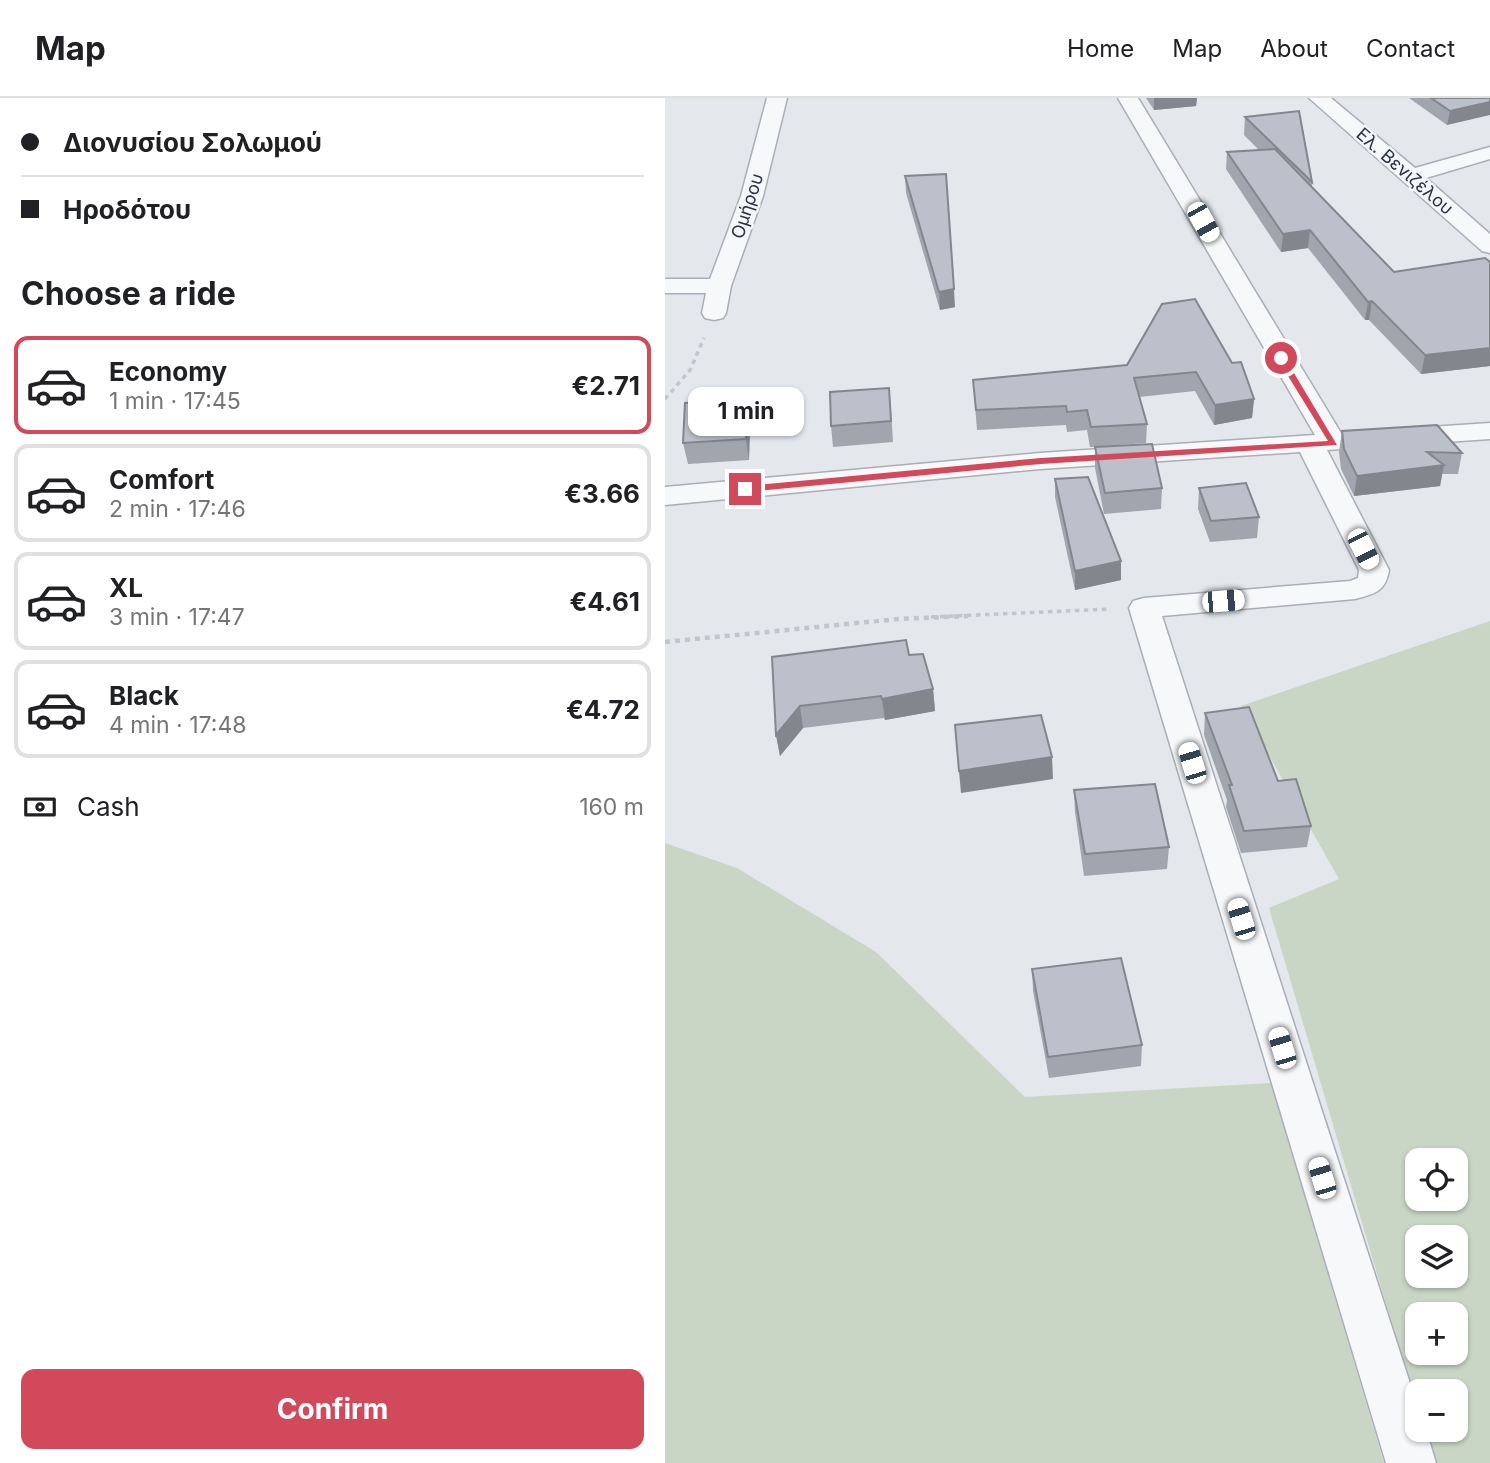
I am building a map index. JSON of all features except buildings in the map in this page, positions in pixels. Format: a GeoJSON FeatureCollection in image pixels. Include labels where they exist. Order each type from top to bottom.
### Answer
{"type":"FeatureCollection","features":[{"type":"Feature","properties":{"kind":"street","name":"Ομήρου"},"geometry":{"type":"LineString","coordinates":[[714,313],[719,286],[752,196],[777,98]]}},
{"type":"Feature","properties":{"kind":"street"},"geometry":{"type":"LineString","coordinates":[[1128,98],[1268,336],[1322,444],[1374,570],[1372,583],[1355,590],[1144,608],[1411,1463]]}},
{"type":"Feature","properties":{"kind":"street","name":"Ελ. Βενιζέλου"},"geometry":{"type":"LineString","coordinates":[[1319,98],[1490,246]]}},
{"type":"Feature","properties":{"kind":"street"},"geometry":{"type":"LineString","coordinates":[[1411,176],[1490,153]]}},
{"type":"Feature","properties":{"kind":"street"},"geometry":{"type":"LineString","coordinates":[[665,286],[719,286]]}},
{"type":"Feature","properties":{"kind":"street"},"geometry":{"type":"LineString","coordinates":[[665,496],[1041,461],[1322,444],[1490,430]]}},
{"type":"Feature","properties":{"kind":"path"},"geometry":{"type":"LineString","coordinates":[[665,398],[690,370],[714,313]]}},
{"type":"Feature","properties":{"kind":"path"},"geometry":{"type":"LineString","coordinates":[[665,642],[898,619],[1144,608]]}},
{"type":"Feature","properties":{"kind":"green space"},"geometry":{"type":"Polygon","coordinates":[[[1490,621],[1490,1463],[1433,1463],[1427,1442],[1468,1442],[1468,1379],[1408,1379],[1269,908],[1339,879],[1241,706],[1490,621]]]}},
{"type":"Feature","properties":{"kind":"green space"},"geometry":{"type":"Polygon","coordinates":[[[665,843],[737,868],[876,952],[1025,1097],[1271,1083],[1384,1463],[665,1463],[665,843]]]}},
{"type":"Feature","properties":{"kind":"route"},"geometry":{"type":"LineString","coordinates":[[745,489],[1041,461],[1334,443],[1281,358]]}}]}
